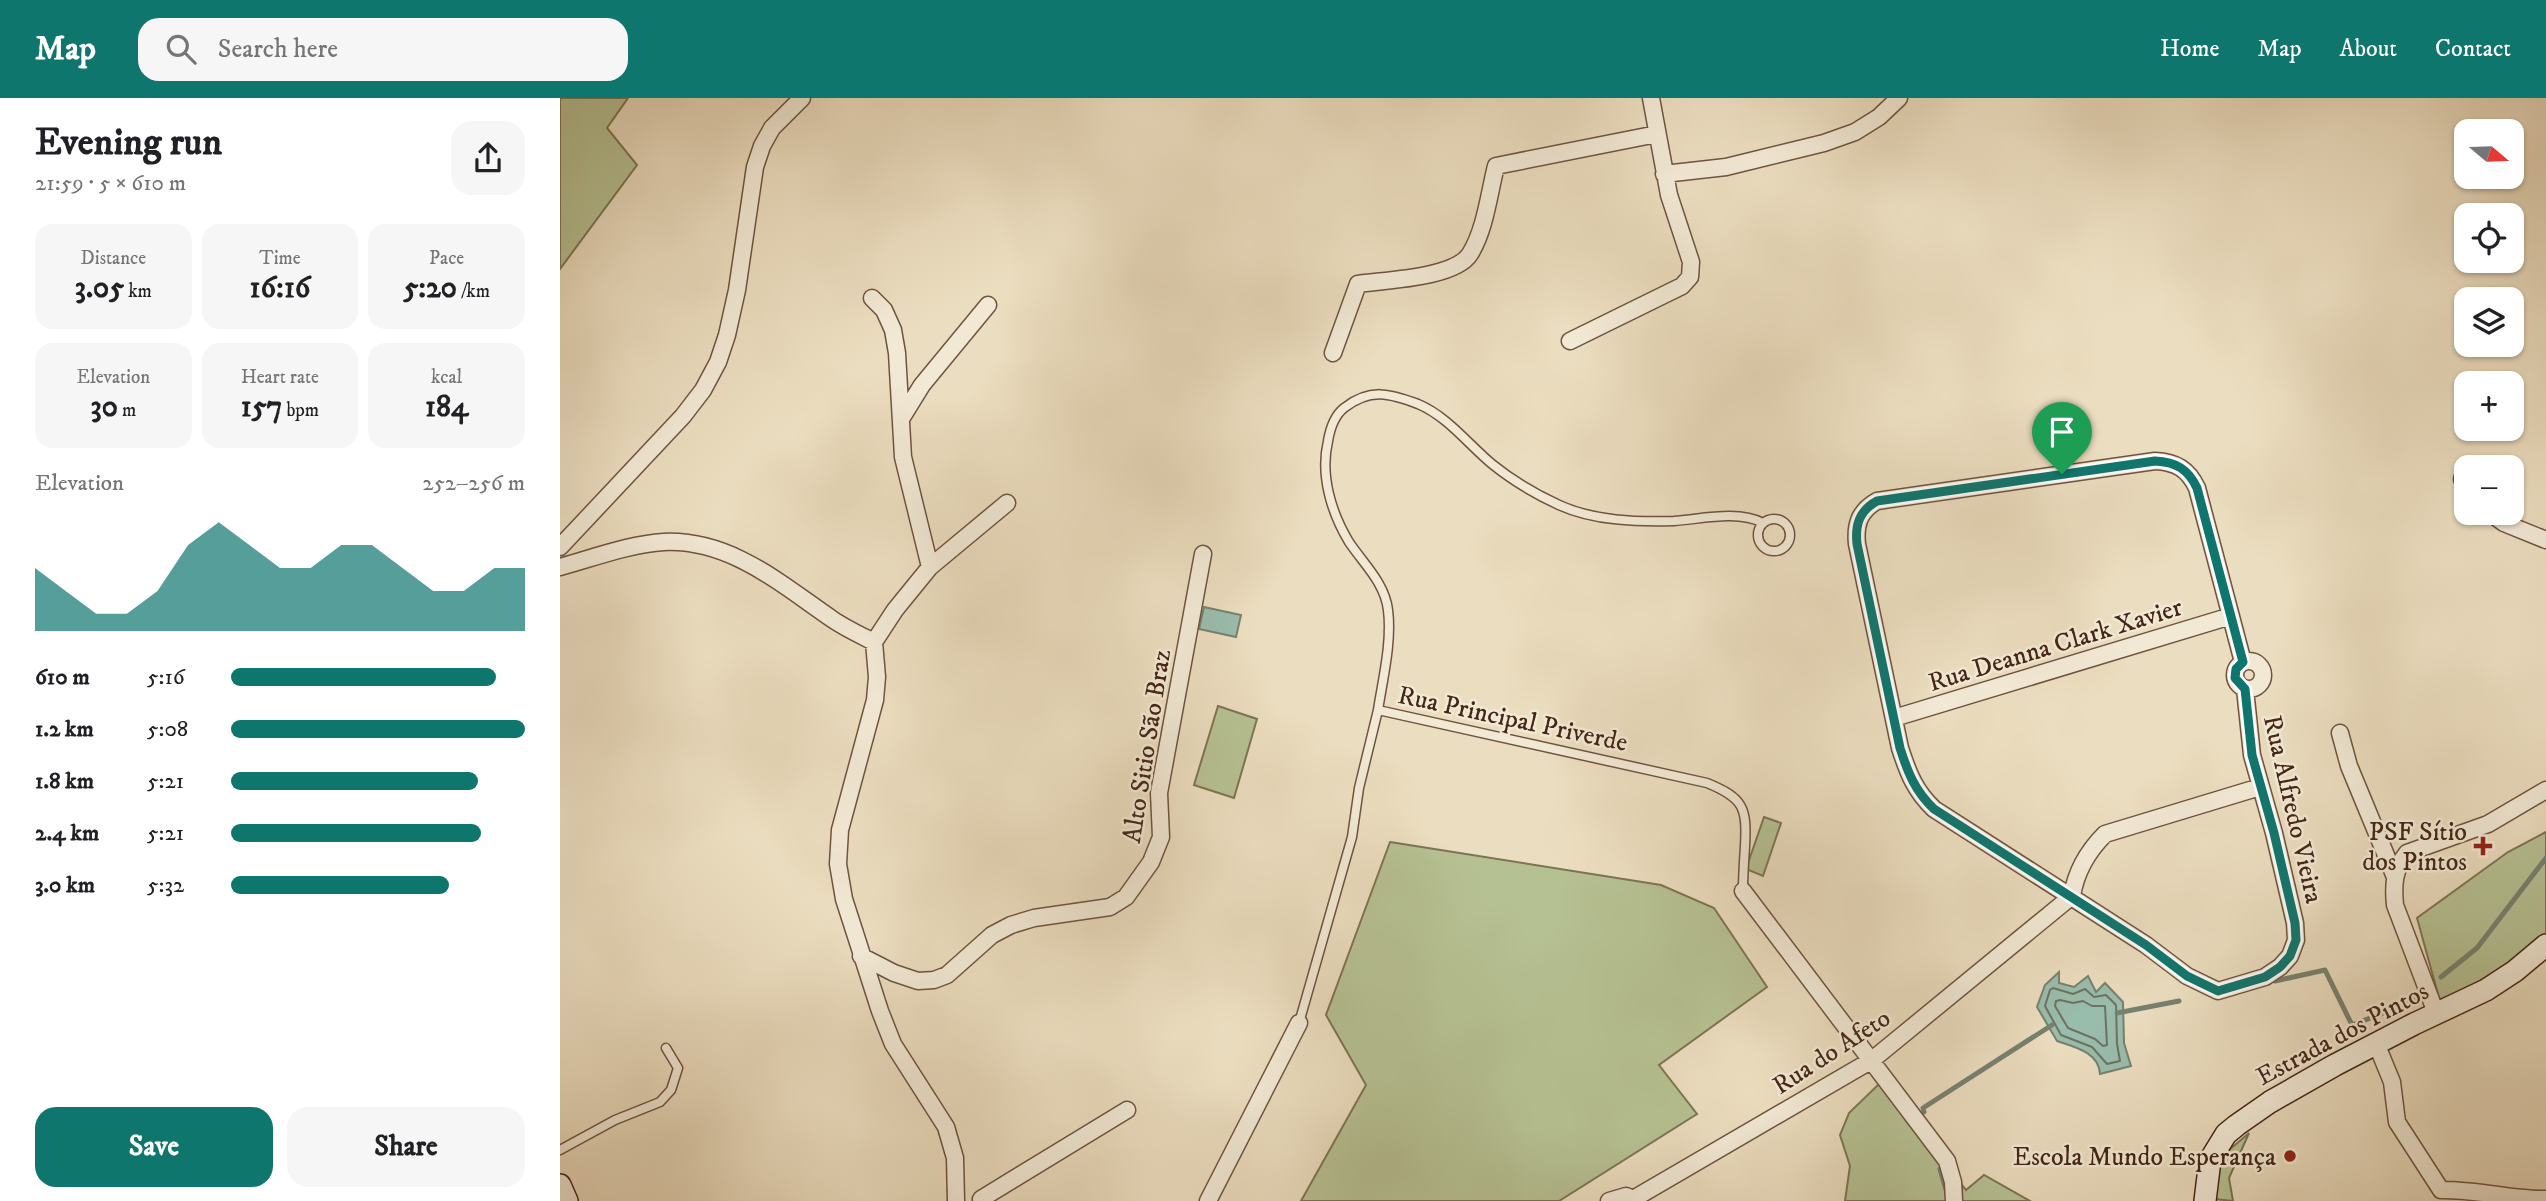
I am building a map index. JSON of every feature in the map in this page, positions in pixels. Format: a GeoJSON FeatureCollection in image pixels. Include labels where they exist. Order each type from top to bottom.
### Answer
{"type":"FeatureCollection","features":[{"type":"Feature","properties":{"kind":"street"},"geometry":{"type":"LineString","coordinates":[[560,547],[683,416],[703,390],[718,362],[727,335],[737,290],[755,167],[762,146],[772,128],[802,98]]}},
{"type":"Feature","properties":{"kind":"street"},"geometry":{"type":"LineString","coordinates":[[1570,341],[1682,286],[1690,277],[1691,262],[1664,174],[1651,98]]}},
{"type":"Feature","properties":{"kind":"street"},"geometry":{"type":"LineString","coordinates":[[1664,174],[1726,167],[1824,143],[1854,132],[1878,117],[1899,98]]}},
{"type":"Feature","properties":{"kind":"street"},"geometry":{"type":"LineString","coordinates":[[1333,352],[1358,284],[1450,270],[1469,256],[1496,166],[1657,134]]}},
{"type":"Feature","properties":{"kind":"street"},"geometry":{"type":"LineString","coordinates":[[872,298],[884,310],[893,330],[897,353],[903,457],[930,567]]}},
{"type":"Feature","properties":{"kind":"street"},"geometry":{"type":"LineString","coordinates":[[901,419],[922,384],[988,305]]}},
{"type":"Feature","properties":{"kind":"street"},"geometry":{"type":"LineString","coordinates":[[2243,662],[2257,663],[2263,674],[2258,686],[2245,689],[2237,683],[2235,674],[2243,662],[2197,488],[2191,476],[2170,462],[2155,461],[1877,501],[1868,505],[1857,522],[1857,544],[1908,774],[1919,794],[1934,809],[2072,896],[2075,878],[2083,862],[2105,834],[2260,787]]}},
{"type":"Feature","properties":{"kind":"street"},"geometry":{"type":"LineString","coordinates":[[956,1201],[955,1158],[946,1127],[893,1044],[844,899],[838,864],[843,817],[875,700],[877,677],[874,642],[895,610],[930,567],[1007,503]]}},
{"type":"Feature","properties":{"kind":"street"},"geometry":{"type":"LineString","coordinates":[[2509,525],[2546,540]]}},
{"type":"Feature","properties":{"kind":"street"},"geometry":{"type":"LineString","coordinates":[[560,567],[664,542],[700,544],[729,553],[768,574],[834,621],[874,642]]}},
{"type":"Feature","properties":{"kind":"street","name":"Alto Sitio São Braz"},"geometry":{"type":"LineString","coordinates":[[862,956],[894,973],[918,981],[934,980],[947,975],[992,935],[1011,925],[1034,918],[1110,907],[1126,897],[1151,862],[1161,837],[1159,793],[1203,554]]}},
{"type":"Feature","properties":{"kind":"street","name":"Rua Deanna Clark Xavier"},"geometry":{"type":"LineString","coordinates":[[1894,718],[2231,616]]}},
{"type":"Feature","properties":{"kind":"street","name":"Rua Alfredo Vieira"},"geometry":{"type":"LineString","coordinates":[[2072,896],[2187,976],[2218,991],[2265,977],[2290,956],[2296,940],[2295,923],[2260,787],[2248,728],[2245,689]]}},
{"type":"Feature","properties":{"kind":"street"},"geometry":{"type":"LineString","coordinates":[[2340,733],[2349,766],[2395,877]]}},
{"type":"Feature","properties":{"kind":"street"},"geometry":{"type":"LineString","coordinates":[[2436,1013],[2395,905],[2395,877],[2399,863],[2407,853],[2488,824],[2546,790]]}},
{"type":"Feature","properties":{"kind":"street"},"geometry":{"type":"LineString","coordinates":[[1743,891],[1947,1161],[1953,1182],[1954,1201]]}},
{"type":"Feature","properties":{"kind":"street","name":"Rua do Afeto"},"geometry":{"type":"LineString","coordinates":[[1609,1201],[1618,1197],[1636,1200],[1872,1060],[2072,896]]}},
{"type":"Feature","properties":{"kind":"street","name":"Estrada dos Pintos"},"geometry":{"type":"LineString","coordinates":[[2205,1201],[2210,1160],[2226,1134],[2270,1102],[2376,1043],[2486,990],[2515,971],[2546,945]]}},
{"type":"Feature","properties":{"kind":"street"},"geometry":{"type":"LineString","coordinates":[[1208,1201],[1299,1023]]}},
{"type":"Feature","properties":{"kind":"street"},"geometry":{"type":"LineString","coordinates":[[2376,1043],[2392,1082],[2397,1122],[2441,1190],[2468,1189],[2514,1198],[2546,1199]]}},
{"type":"Feature","properties":{"kind":"street"},"geometry":{"type":"LineString","coordinates":[[980,1200],[1127,1110]]}},
{"type":"Feature","properties":{"kind":"street"},"geometry":{"type":"LineString","coordinates":[[560,1185],[567,1201]]}},
{"type":"Feature","properties":{"kind":"lane"},"geometry":{"type":"LineString","coordinates":[[1378,710],[1387,646],[1388,609],[1382,587],[1348,540],[1332,505],[1325,477],[1325,453],[1331,427],[1341,410],[1364,395],[1389,394],[1421,406],[1446,422],[1492,464],[1527,490],[1563,507],[1596,517],[1623,519],[1671,521],[1744,516],[1763,523],[1772,519],[1787,525],[1790,535],[1783,549],[1773,552],[1763,548],[1758,538],[1763,523]]}},
{"type":"Feature","properties":{"kind":"lane","name":"Rua Principal Priverde"},"geometry":{"type":"LineString","coordinates":[[1299,1023],[1352,837],[1359,788],[1378,710],[1707,783],[1726,791],[1739,803],[1747,820],[1743,891]]}},
{"type":"Feature","properties":{"kind":"lane"},"geometry":{"type":"LineString","coordinates":[[560,1150],[615,1120],[660,1102],[671,1090],[678,1068],[666,1048]]}},
{"type":"Feature","properties":{"kind":"shaded area"},"geometry":{"type":"Polygon","coordinates":[[[560,98],[628,98],[607,128],[637,165],[560,269],[560,98]]]}},
{"type":"Feature","properties":{"kind":"shaded area"},"geometry":{"type":"Polygon","coordinates":[[[1218,706],[1257,719],[1234,798],[1194,785],[1218,706]]]}},
{"type":"Feature","properties":{"kind":"shaded area"},"geometry":{"type":"Polygon","coordinates":[[[1764,817],[1781,823],[1763,876],[1746,869],[1764,817]]]}},
{"type":"Feature","properties":{"kind":"shaded area"},"geometry":{"type":"Polygon","coordinates":[[[2546,832],[2546,935],[2526,952],[2441,1005],[2417,918],[2508,852],[2546,832]]]}},
{"type":"Feature","properties":{"kind":"shaded area"},"geometry":{"type":"Polygon","coordinates":[[[1390,842],[1661,885],[1714,908],[1767,987],[1659,1065],[1697,1114],[1559,1201],[1301,1201],[1366,1085],[1326,1015],[1390,842]]]}},
{"type":"Feature","properties":{"kind":"shaded area"},"geometry":{"type":"Polygon","coordinates":[[[1879,1084],[1966,1190],[1984,1175],[2030,1201],[1845,1201],[1850,1166],[1840,1135],[1849,1113],[1879,1084]]]}},
{"type":"Feature","properties":{"kind":"shaded area"},"geometry":{"type":"Polygon","coordinates":[[[2249,1133],[2229,1178],[2233,1201],[2214,1199],[2216,1176],[2222,1156],[2249,1133]]]}},
{"type":"Feature","properties":{"kind":"water"},"geometry":{"type":"Polygon","coordinates":[[[1204,607],[1241,615],[1236,637],[1199,629],[1204,607]]]}},
{"type":"Feature","properties":{"kind":"water"},"geometry":{"type":"Polygon","coordinates":[[[2059,972],[2059,983],[2074,987],[2088,976],[2096,992],[2105,983],[2123,1002],[2124,1043],[2131,1066],[2100,1074],[2099,1067],[2090,1055],[2057,1041],[2037,1007],[2045,985],[2059,972]]]}},
{"type":"Feature","properties":{"kind":"waterway"},"geometry":{"type":"LineString","coordinates":[[2441,977],[2477,948],[2546,858]]}},
{"type":"Feature","properties":{"kind":"waterway"},"geometry":{"type":"LineString","coordinates":[[2275,981],[2325,970],[2352,1025],[2407,1004],[2420,994]]}},
{"type":"Feature","properties":{"kind":"waterway"},"geometry":{"type":"LineString","coordinates":[[2117,1013],[2179,1001]]}},
{"type":"Feature","properties":{"kind":"waterway"},"geometry":{"type":"LineString","coordinates":[[1924,1112],[1923,1108],[2052,1025]]}},
{"type":"Feature","properties":{"kind":"waterway"},"geometry":{"type":"LineString","coordinates":[[1940,1169],[1947,1193]]}},
{"type":"Feature","properties":{"kind":"place","name":"PSF Sítio dos Pintos"},"geometry":{"type":"Point","coordinates":[2483,846]}},
{"type":"Feature","properties":{"kind":"place","name":"Escola Mundo Esperança"},"geometry":{"type":"Point","coordinates":[2290,1156]}},
{"type":"Feature","properties":{"kind":"route"},"geometry":{"type":"LineString","coordinates":[[2155,461],[2170,462],[2191,476],[2197,488],[2243,662],[2236,669],[2235,678],[2245,689],[2252,755],[2295,923],[2296,940],[2290,956],[2265,977],[2218,991],[2197,982],[2072,896],[1934,809],[1919,794],[1908,774],[1900,748],[1857,544],[1857,522],[1868,505],[1877,501],[2062,474],[2155,461]]}}]}
